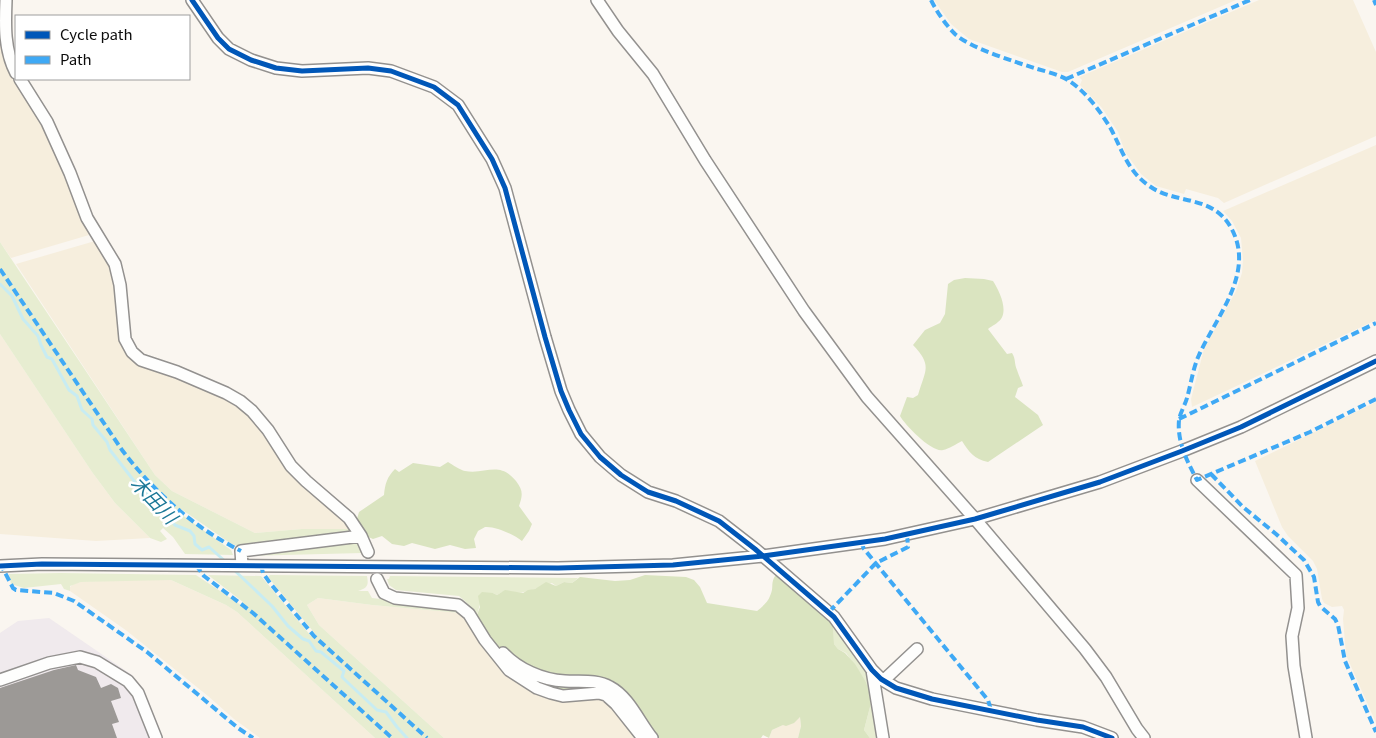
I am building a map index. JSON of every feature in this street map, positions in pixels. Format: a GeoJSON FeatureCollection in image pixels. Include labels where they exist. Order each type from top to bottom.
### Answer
{"type":"FeatureCollection","features":[{"type":"Feature","properties":{"kind":"street"},"geometry":{"type":"LineString","coordinates":[[6,0],[5,34],[15,70]]}},
{"type":"Feature","properties":{"kind":"street"},"geometry":{"type":"LineString","coordinates":[[192,0],[218,38],[229,49],[251,60],[276,68],[302,71],[368,68],[391,71],[434,87],[458,105],[492,160],[505,188],[561,391],[581,434],[600,457],[621,475],[648,492],[676,501],[719,521],[834,617],[872,670],[896,688],[932,699],[1037,720],[1083,727],[1112,738]]}},
{"type":"Feature","properties":{"kind":"street"},"geometry":{"type":"LineString","coordinates":[[597,0],[618,31],[653,74],[705,160],[804,311],[867,396],[975,519],[1101,670],[1144,738]]}},
{"type":"Feature","properties":{"kind":"street"},"geometry":{"type":"LineString","coordinates":[[21,80],[47,122],[70,173],[87,218],[115,264],[120,285],[125,339],[132,352],[141,360],[177,372],[240,401],[261,421],[291,466],[306,482],[349,518],[361,536],[368,552]]}},
{"type":"Feature","properties":{"kind":"street"},"geometry":{"type":"LineString","coordinates":[[0,566],[42,564],[558,568],[673,565],[763,556],[885,539],[975,519],[1100,482],[1241,427],[1376,361]]}},
{"type":"Feature","properties":{"kind":"street"},"geometry":{"type":"LineString","coordinates":[[1197,480],[1296,575],[1298,608],[1292,636],[1294,666],[1306,738]]}},
{"type":"Feature","properties":{"kind":"street"},"geometry":{"type":"LineString","coordinates":[[242,565],[241,551],[361,536]]}},
{"type":"Feature","properties":{"kind":"street"},"geometry":{"type":"LineString","coordinates":[[377,578],[384,593],[395,598],[458,604],[472,618],[501,661],[521,679],[537,688],[563,696],[604,693],[616,704],[643,738]]}},
{"type":"Feature","properties":{"kind":"street"},"geometry":{"type":"LineString","coordinates":[[472,618],[480,619],[499,649],[523,669],[542,677],[563,681],[599,682],[612,688],[630,706],[652,738]]}},
{"type":"Feature","properties":{"kind":"street"},"geometry":{"type":"LineString","coordinates":[[884,680],[918,649]]}},
{"type":"Feature","properties":{"kind":"street"},"geometry":{"type":"LineString","coordinates":[[0,680],[49,663],[80,658],[97,662],[128,681],[138,693],[156,738]]}},
{"type":"Feature","properties":{"kind":"street"},"geometry":{"type":"LineString","coordinates":[[872,670],[883,738]]}},
{"type":"Feature","properties":{"kind":"shaded area"},"geometry":{"type":"Polygon","coordinates":[[[934,0],[1236,0],[1068,72],[1062,72],[969,39],[951,24],[934,0]]]}},
{"type":"Feature","properties":{"kind":"shaded area"},"geometry":{"type":"Polygon","coordinates":[[[1259,0],[1353,0],[1376,52],[1376,136],[1224,203],[1218,198],[1186,189],[1184,194],[1156,186],[1141,174],[1125,152],[1118,132],[1102,108],[1080,85],[1082,80],[1079,77],[1259,0]]]}},
{"type":"Feature","properties":{"kind":"shaded area"},"geometry":{"type":"Polygon","coordinates":[[[0,37],[6,61],[19,87],[47,131],[72,192],[77,210],[89,235],[11,258],[0,242],[0,37]]]}},
{"type":"Feature","properties":{"kind":"shaded area"},"geometry":{"type":"Polygon","coordinates":[[[1376,145],[1376,320],[1192,407],[1191,399],[1204,349],[1236,291],[1242,273],[1241,238],[1232,221],[1223,211],[1376,145]]]}},
{"type":"Feature","properties":{"kind":"shaded area"},"geometry":{"type":"Polygon","coordinates":[[[95,241],[112,270],[117,290],[120,340],[130,358],[139,365],[167,373],[222,398],[251,416],[269,439],[285,467],[351,529],[302,529],[255,533],[172,491],[155,475],[16,264],[95,241]]]}},
{"type":"Feature","properties":{"kind":"shaded area"},"geometry":{"type":"Polygon","coordinates":[[[0,334],[92,472],[115,503],[150,538],[96,541],[0,534],[0,334]]]}},
{"type":"Feature","properties":{"kind":"shaded area"},"geometry":{"type":"Polygon","coordinates":[[[1376,402],[1376,723],[1346,655],[1344,610],[1342,606],[1332,607],[1324,603],[1317,569],[1313,561],[1288,536],[1282,527],[1255,461],[1376,402]]]}},
{"type":"Feature","properties":{"kind":"shaded area"},"geometry":{"type":"Polygon","coordinates":[[[171,580],[226,605],[237,612],[375,738],[260,738],[127,631],[70,591],[69,588],[73,584],[81,582],[171,580]]]}},
{"type":"Feature","properties":{"kind":"shaded area"},"geometry":{"type":"Polygon","coordinates":[[[318,598],[460,613],[467,617],[489,655],[508,677],[517,683],[546,695],[598,697],[609,704],[636,738],[444,738],[319,625],[307,605],[318,598]]]}},
{"type":"Feature","properties":{"kind":"shaded area"},"geometry":{"type":"Polygon","coordinates":[[[49,618],[132,675],[148,700],[162,738],[0,738],[0,633],[18,621],[49,618]]]}},
{"type":"Feature","properties":{"kind":"shaded area"},"geometry":{"type":"Polygon","coordinates":[[[800,717],[801,726],[798,738],[769,738],[772,730],[800,717]]]}},
{"type":"Feature","properties":{"kind":"green space"},"geometry":{"type":"Polygon","coordinates":[[[0,242],[155,475],[172,491],[255,533],[302,529],[351,529],[355,533],[239,547],[230,543],[181,509],[178,512],[231,550],[233,555],[185,554],[173,537],[163,528],[160,531],[167,539],[161,542],[150,538],[115,503],[92,472],[0,334],[0,242]]]}},
{"type":"Feature","properties":{"kind":"green space"},"geometry":{"type":"Polygon","coordinates":[[[965,278],[993,281],[998,289],[1004,310],[1003,315],[1000,320],[988,329],[1007,354],[1012,353],[1013,355],[1023,386],[1018,388],[1015,397],[1038,415],[1043,425],[988,462],[972,454],[962,441],[943,450],[932,447],[913,432],[900,416],[907,397],[913,398],[918,395],[925,374],[926,368],[923,358],[913,345],[925,330],[940,323],[945,314],[948,284],[954,280],[965,278]]]}},
{"type":"Feature","properties":{"kind":"green space"},"geometry":{"type":"Polygon","coordinates":[[[448,462],[465,471],[504,471],[516,481],[522,493],[519,506],[532,524],[522,541],[505,531],[489,527],[478,531],[474,539],[476,548],[465,549],[450,545],[435,549],[412,543],[404,546],[392,544],[382,536],[373,539],[366,536],[357,519],[359,512],[384,495],[387,481],[395,469],[399,472],[413,463],[440,467],[448,462]]]}},
{"type":"Feature","properties":{"kind":"green space"},"geometry":{"type":"Polygon","coordinates":[[[355,542],[363,553],[248,556],[355,542]]]}},
{"type":"Feature","properties":{"kind":"green space"},"geometry":{"type":"Polygon","coordinates":[[[777,573],[833,621],[834,644],[855,664],[866,682],[870,695],[870,707],[864,730],[870,738],[798,738],[801,726],[800,717],[794,723],[772,730],[769,738],[763,735],[761,738],[643,738],[619,692],[584,693],[525,686],[478,622],[477,615],[480,607],[478,596],[482,592],[497,595],[505,590],[523,593],[535,589],[546,582],[556,586],[564,582],[572,583],[580,577],[615,581],[630,580],[645,575],[686,577],[694,580],[700,587],[707,603],[757,611],[769,598],[773,580],[777,573]]]}},
{"type":"Feature","properties":{"kind":"green space"},"geometry":{"type":"Polygon","coordinates":[[[9,574],[196,575],[241,605],[243,602],[208,575],[261,576],[311,636],[317,636],[268,577],[270,575],[367,576],[367,586],[358,591],[368,591],[372,598],[453,607],[460,613],[318,598],[307,605],[319,625],[444,738],[375,738],[237,612],[171,580],[81,582],[70,586],[70,591],[64,589],[61,584],[24,588],[11,584],[9,574]]]}},
{"type":"Feature","properties":{"kind":"green space"},"geometry":{"type":"Polygon","coordinates":[[[390,576],[578,578],[572,583],[564,582],[556,586],[552,583],[520,593],[508,591],[497,595],[489,593],[480,604],[477,615],[459,596],[396,590],[389,585],[387,579],[390,576]]]}},
{"type":"Feature","properties":{"kind":"green space"},"geometry":{"type":"Polygon","coordinates":[[[833,621],[869,671],[881,738],[870,738],[864,730],[870,707],[866,682],[846,653],[838,649],[834,644],[833,621]]]}},
{"type":"Feature","properties":{"kind":"building"},"geometry":{"type":"Polygon","coordinates":[[[76,665],[78,670],[96,677],[101,688],[111,684],[118,688],[121,698],[111,701],[119,722],[112,724],[117,738],[0,738],[0,688],[54,670],[76,665]]]}},
{"type":"Feature","properties":{"kind":"waterway","name":"木田川"},"geometry":{"type":"LineString","coordinates":[[0,284],[12,296],[23,319],[38,336],[47,357],[52,359],[69,390],[77,396],[82,410],[92,419],[93,425],[107,442],[110,450],[138,486],[169,513],[175,525],[190,531],[194,536],[195,544],[202,550],[209,547],[226,562]]}},
{"type":"Feature","properties":{"kind":"waterway","name":"木田川"},"geometry":{"type":"LineString","coordinates":[[232,568],[272,606],[288,626],[303,639],[309,641],[316,651],[321,652],[344,671],[342,677],[377,710],[386,712],[407,738]]}},
{"type":"Feature","properties":{"kind":"marked path"},"geometry":{"type":"LineString","coordinates":[[931,0],[945,22],[962,39],[992,54],[1059,76],[1073,83],[1092,101],[1102,115],[1130,167],[1141,179],[1158,191],[1203,204],[1213,209],[1230,226],[1237,243],[1239,260],[1237,276],[1224,308],[1197,360],[1179,420],[1181,444],[1197,480],[1310,432],[1376,399]]}},
{"type":"Feature","properties":{"kind":"marked path"},"geometry":{"type":"LineString","coordinates":[[1066,79],[1250,0]]}},
{"type":"Feature","properties":{"kind":"marked path"},"geometry":{"type":"LineString","coordinates":[[1374,0],[1376,5]]}},
{"type":"Feature","properties":{"kind":"marked path"},"geometry":{"type":"LineString","coordinates":[[0,269],[134,465],[161,494],[191,520],[241,551]]}},
{"type":"Feature","properties":{"kind":"marked path"},"geometry":{"type":"LineString","coordinates":[[1179,419],[1376,323]]}},
{"type":"Feature","properties":{"kind":"marked path"},"geometry":{"type":"LineString","coordinates":[[1211,474],[1243,507],[1304,560],[1314,577],[1320,606],[1335,619],[1338,625],[1345,661],[1376,732]]}},
{"type":"Feature","properties":{"kind":"marked path"},"geometry":{"type":"LineString","coordinates":[[829,612],[876,563],[908,547],[907,534]]}},
{"type":"Feature","properties":{"kind":"marked path"},"geometry":{"type":"LineString","coordinates":[[861,542],[864,549],[988,700],[991,710]]}},
{"type":"Feature","properties":{"kind":"marked path"},"geometry":{"type":"LineString","coordinates":[[0,563],[13,588],[16,590],[54,593],[74,601],[147,652],[238,728],[253,738]]}},
{"type":"Feature","properties":{"kind":"marked path"},"geometry":{"type":"LineString","coordinates":[[196,565],[204,576],[253,613],[392,738]]}},
{"type":"Feature","properties":{"kind":"marked path"},"geometry":{"type":"LineString","coordinates":[[261,565],[263,573],[270,583],[314,636],[427,738]]}},
{"type":"Feature","properties":{"kind":"cycle path"},"geometry":{"type":"LineString","coordinates":[[192,0],[218,38],[229,49],[251,60],[276,68],[302,71],[368,68],[391,71],[434,87],[458,105],[492,159],[505,188],[545,337],[561,391],[569,410],[581,434],[600,457],[621,475],[648,492],[676,501],[719,521],[755,549],[834,617],[872,670],[881,679],[896,688],[932,699],[1037,720],[1083,727],[1112,738]]}},
{"type":"Feature","properties":{"kind":"cycle path"},"geometry":{"type":"LineString","coordinates":[[0,566],[42,564],[558,568],[673,565],[763,556],[885,539],[975,519],[1100,482],[1241,427],[1376,361]]}}]}
